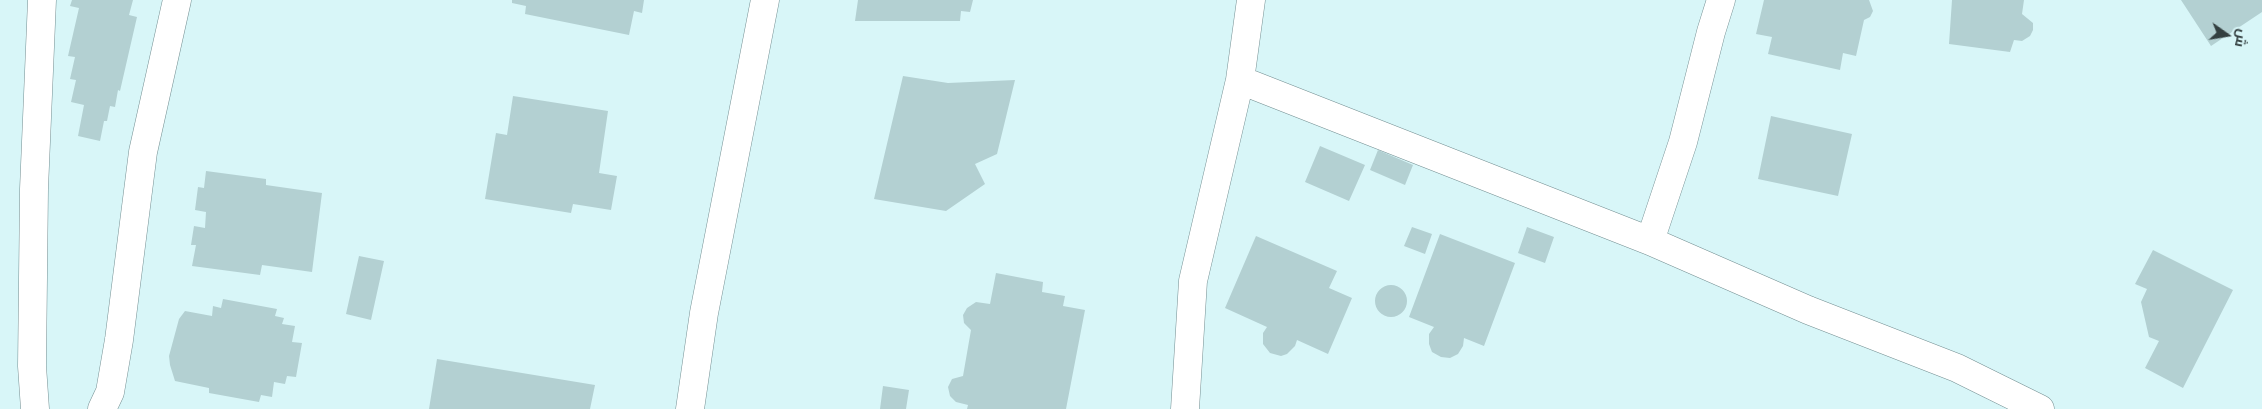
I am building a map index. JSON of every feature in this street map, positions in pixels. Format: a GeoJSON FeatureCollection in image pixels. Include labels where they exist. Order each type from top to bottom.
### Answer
{"type":"FeatureCollection","features":[{"type":"Feature","properties":{"kind":"street"},"geometry":{"type":"LineString","coordinates":[[35,409],[32,366],[34,188],[42,0]]}},
{"type":"Feature","properties":{"kind":"street"},"geometry":{"type":"LineString","coordinates":[[102,409],[110,392],[119,340],[143,152],[177,0]]}},
{"type":"Feature","properties":{"kind":"street"},"geometry":{"type":"LineString","coordinates":[[690,409],[704,313],[766,0]]}},
{"type":"Feature","properties":{"kind":"street"},"geometry":{"type":"LineString","coordinates":[[1185,409],[1193,281],[1240,80],[1251,0]]}},
{"type":"Feature","properties":{"kind":"street"},"geometry":{"type":"LineString","coordinates":[[1650,241],[1683,142],[1721,0]]}},
{"type":"Feature","properties":{"kind":"street"},"geometry":{"type":"LineString","coordinates":[[1240,80],[1650,241],[1808,310],[1957,368],[2040,409]]}},
{"type":"Feature","properties":{"kind":"building"},"geometry":{"type":"Polygon","coordinates":[[[72,0],[133,0],[129,15],[137,17],[120,91],[118,90],[115,107],[110,106],[107,121],[104,121],[100,141],[78,136],[84,105],[71,102],[76,80],[70,79],[75,57],[68,56],[79,8],[70,6],[72,0]]]}},
{"type":"Feature","properties":{"kind":"building"},"geometry":{"type":"Polygon","coordinates":[[[512,0],[644,0],[642,13],[634,11],[629,35],[525,14],[526,6],[512,3],[512,0]]]}},
{"type":"Feature","properties":{"kind":"building"},"geometry":{"type":"Polygon","coordinates":[[[858,0],[973,0],[970,12],[961,11],[960,21],[855,21],[858,0]]]}},
{"type":"Feature","properties":{"kind":"building"},"geometry":{"type":"Polygon","coordinates":[[[1764,0],[1869,0],[1873,11],[1870,17],[1864,20],[1856,56],[1843,53],[1840,70],[1768,54],[1772,37],[1756,34],[1764,0]]]}},
{"type":"Feature","properties":{"kind":"building"},"geometry":{"type":"Polygon","coordinates":[[[1952,0],[2024,0],[2022,14],[2033,23],[2033,30],[2030,36],[2022,41],[2014,40],[2010,52],[1949,44],[1952,0]]]}},
{"type":"Feature","properties":{"kind":"building"},"geometry":{"type":"Polygon","coordinates":[[[2181,0],[2262,0],[2262,12],[2211,46],[2181,0]]]}},
{"type":"Feature","properties":{"kind":"building"},"geometry":{"type":"Polygon","coordinates":[[[903,76],[948,83],[1015,80],[997,154],[975,164],[985,184],[946,211],[874,199],[903,76]]]}},
{"type":"Feature","properties":{"kind":"building"},"geometry":{"type":"Polygon","coordinates":[[[513,96],[608,111],[599,173],[617,176],[611,210],[573,204],[571,213],[485,199],[496,133],[507,135],[513,96]]]}},
{"type":"Feature","properties":{"kind":"building"},"geometry":{"type":"Polygon","coordinates":[[[1771,116],[1852,134],[1838,196],[1758,179],[1771,116]]]}},
{"type":"Feature","properties":{"kind":"building"},"geometry":{"type":"Polygon","coordinates":[[[1320,146],[1365,165],[1349,201],[1305,182],[1320,146]]]}},
{"type":"Feature","properties":{"kind":"building"},"geometry":{"type":"Polygon","coordinates":[[[1378,150],[1413,165],[1405,185],[1370,170],[1378,150]]]}},
{"type":"Feature","properties":{"kind":"building"},"geometry":{"type":"Polygon","coordinates":[[[206,171],[266,179],[266,185],[322,193],[312,272],[262,265],[260,275],[192,266],[196,245],[191,245],[194,226],[205,228],[206,212],[195,210],[198,187],[204,188],[206,171]]]}},
{"type":"Feature","properties":{"kind":"building"},"geometry":{"type":"Polygon","coordinates":[[[1412,227],[1432,234],[1425,254],[1404,246],[1412,227]]]}},
{"type":"Feature","properties":{"kind":"building"},"geometry":{"type":"Polygon","coordinates":[[[1527,227],[1554,237],[1545,263],[1518,253],[1527,227]]]}},
{"type":"Feature","properties":{"kind":"building"},"geometry":{"type":"Polygon","coordinates":[[[1440,234],[1515,263],[1484,346],[1464,338],[1463,346],[1458,354],[1450,358],[1441,357],[1432,352],[1429,344],[1429,334],[1434,327],[1409,317],[1440,234]]]}},
{"type":"Feature","properties":{"kind":"building"},"geometry":{"type":"Polygon","coordinates":[[[1256,236],[1337,271],[1329,288],[1352,298],[1328,354],[1297,340],[1295,346],[1287,354],[1281,356],[1270,353],[1263,344],[1263,333],[1267,327],[1225,308],[1256,236]]]}},
{"type":"Feature","properties":{"kind":"building"},"geometry":{"type":"Polygon","coordinates":[[[2153,250],[2233,290],[2183,388],[2145,368],[2159,341],[2149,337],[2141,302],[2147,289],[2135,284],[2153,250]]]}},
{"type":"Feature","properties":{"kind":"building"},"geometry":{"type":"Polygon","coordinates":[[[359,256],[384,261],[371,320],[346,314],[359,256]]]}},
{"type":"Feature","properties":{"kind":"building"},"geometry":{"type":"Polygon","coordinates":[[[996,273],[1043,282],[1042,292],[1065,296],[1063,306],[1085,310],[1066,409],[967,409],[968,405],[956,402],[950,396],[948,387],[952,379],[963,376],[971,330],[964,323],[963,315],[967,308],[976,302],[990,304],[996,273]]]}},
{"type":"Feature","properties":{"kind":"building"},"geometry":{"type":"Polygon","coordinates":[[[1391,285],[1397,286],[1402,290],[1406,295],[1406,307],[1402,312],[1397,316],[1391,317],[1385,316],[1380,312],[1376,307],[1375,301],[1376,295],[1380,290],[1385,286],[1391,285]]]}},
{"type":"Feature","properties":{"kind":"building"},"geometry":{"type":"Polygon","coordinates":[[[223,299],[277,309],[275,316],[284,318],[282,324],[295,326],[292,342],[302,343],[296,377],[287,376],[285,384],[274,382],[272,397],[261,395],[259,402],[209,393],[209,388],[175,381],[169,356],[179,319],[185,311],[212,316],[213,306],[221,308],[223,299]]]}},
{"type":"Feature","properties":{"kind":"building"},"geometry":{"type":"Polygon","coordinates":[[[437,359],[595,385],[590,409],[429,409],[437,359]]]}},
{"type":"Feature","properties":{"kind":"building"},"geometry":{"type":"Polygon","coordinates":[[[883,386],[909,390],[906,409],[880,409],[883,386]]]}}]}
